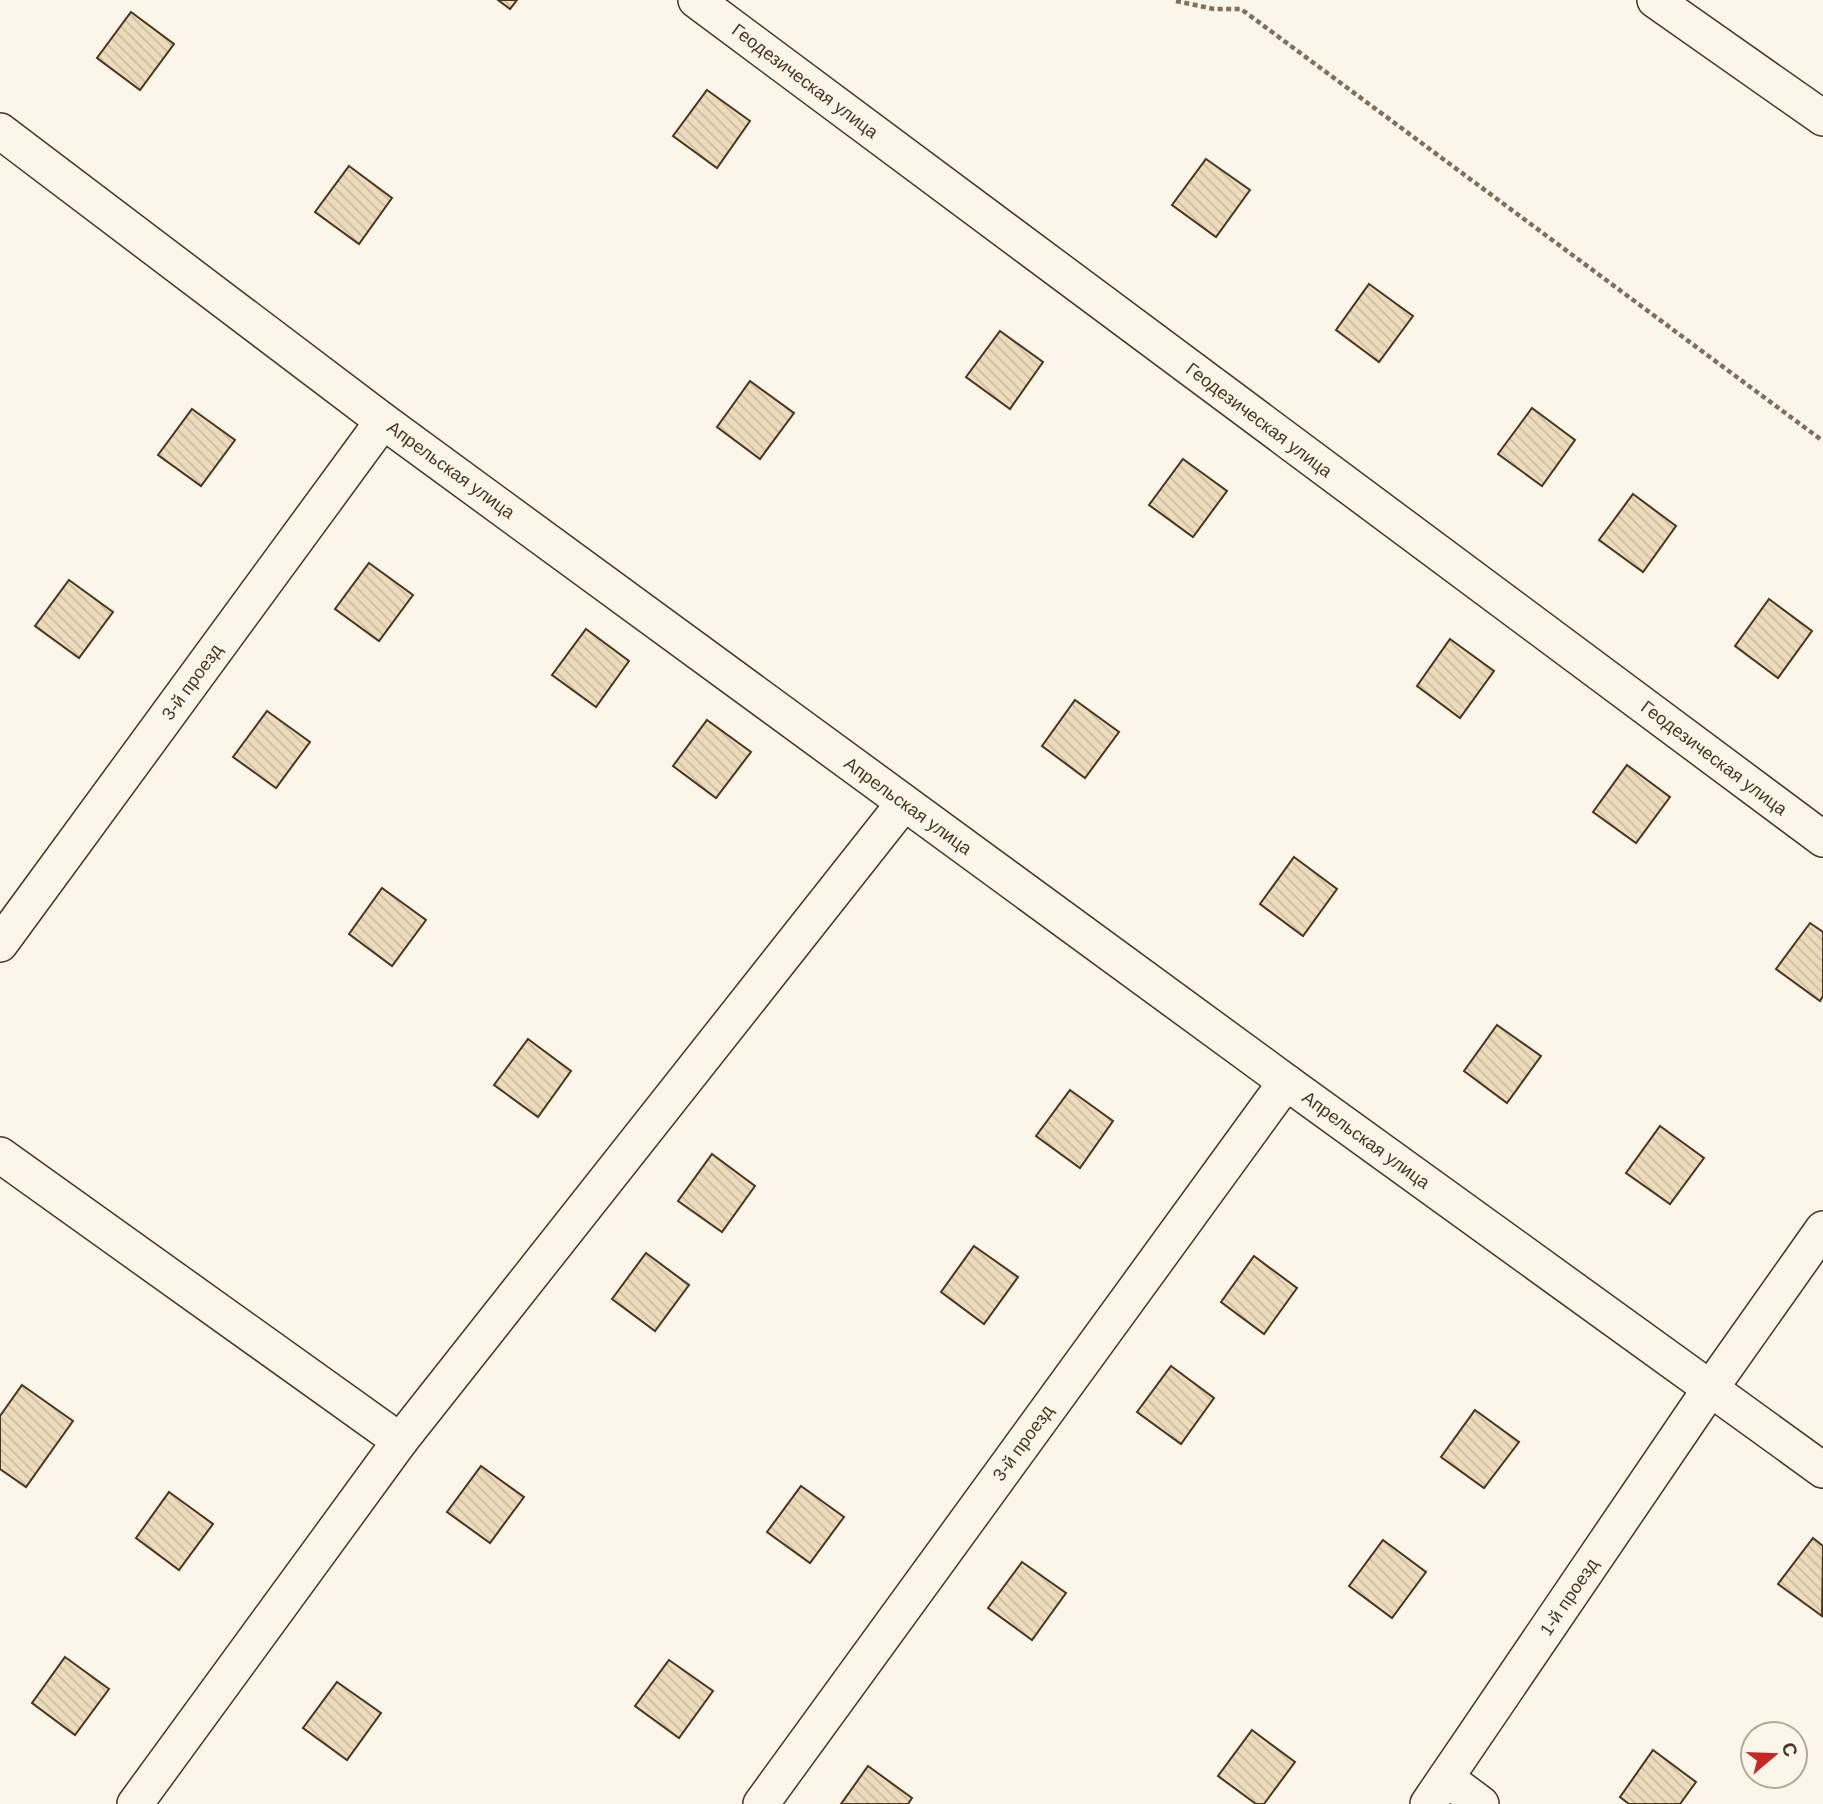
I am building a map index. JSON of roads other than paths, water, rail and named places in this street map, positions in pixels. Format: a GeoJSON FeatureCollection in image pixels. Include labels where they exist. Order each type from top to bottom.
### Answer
{"type":"FeatureCollection","features":[{"type":"Feature","properties":{"kind":"street","name":"Геодезическая улица"},"geometry":{"type":"LineString","coordinates":[[696,0],[1823,839]]}},
{"type":"Feature","properties":{"kind":"street"},"geometry":{"type":"LineString","coordinates":[[1655,0],[1823,118]]}},
{"type":"Feature","properties":{"kind":"street","name":"Апрельская улица"},"geometry":{"type":"LineString","coordinates":[[0,131],[383,421],[1286,1082],[1823,1470]]}},
{"type":"Feature","properties":{"kind":"street","name":"3-й проезд"},"geometry":{"type":"LineString","coordinates":[[0,944],[383,421]]}},
{"type":"Feature","properties":{"kind":"street"},"geometry":{"type":"LineString","coordinates":[[135,1804],[400,1441],[904,803]]}},
{"type":"Feature","properties":{"kind":"street","name":"3-й проезд"},"geometry":{"type":"LineString","coordinates":[[761,1804],[1286,1082]]}},
{"type":"Feature","properties":{"kind":"street"},"geometry":{"type":"LineString","coordinates":[[0,1155],[400,1441]]}},
{"type":"Feature","properties":{"kind":"street","name":"1-й проезд"},"geometry":{"type":"LineString","coordinates":[[1437,1791],[1710,1389],[1823,1229]]}},
{"type":"Feature","properties":{"kind":"street"},"geometry":{"type":"LineString","coordinates":[[1437,1791],[1481,1804]]}}]}
